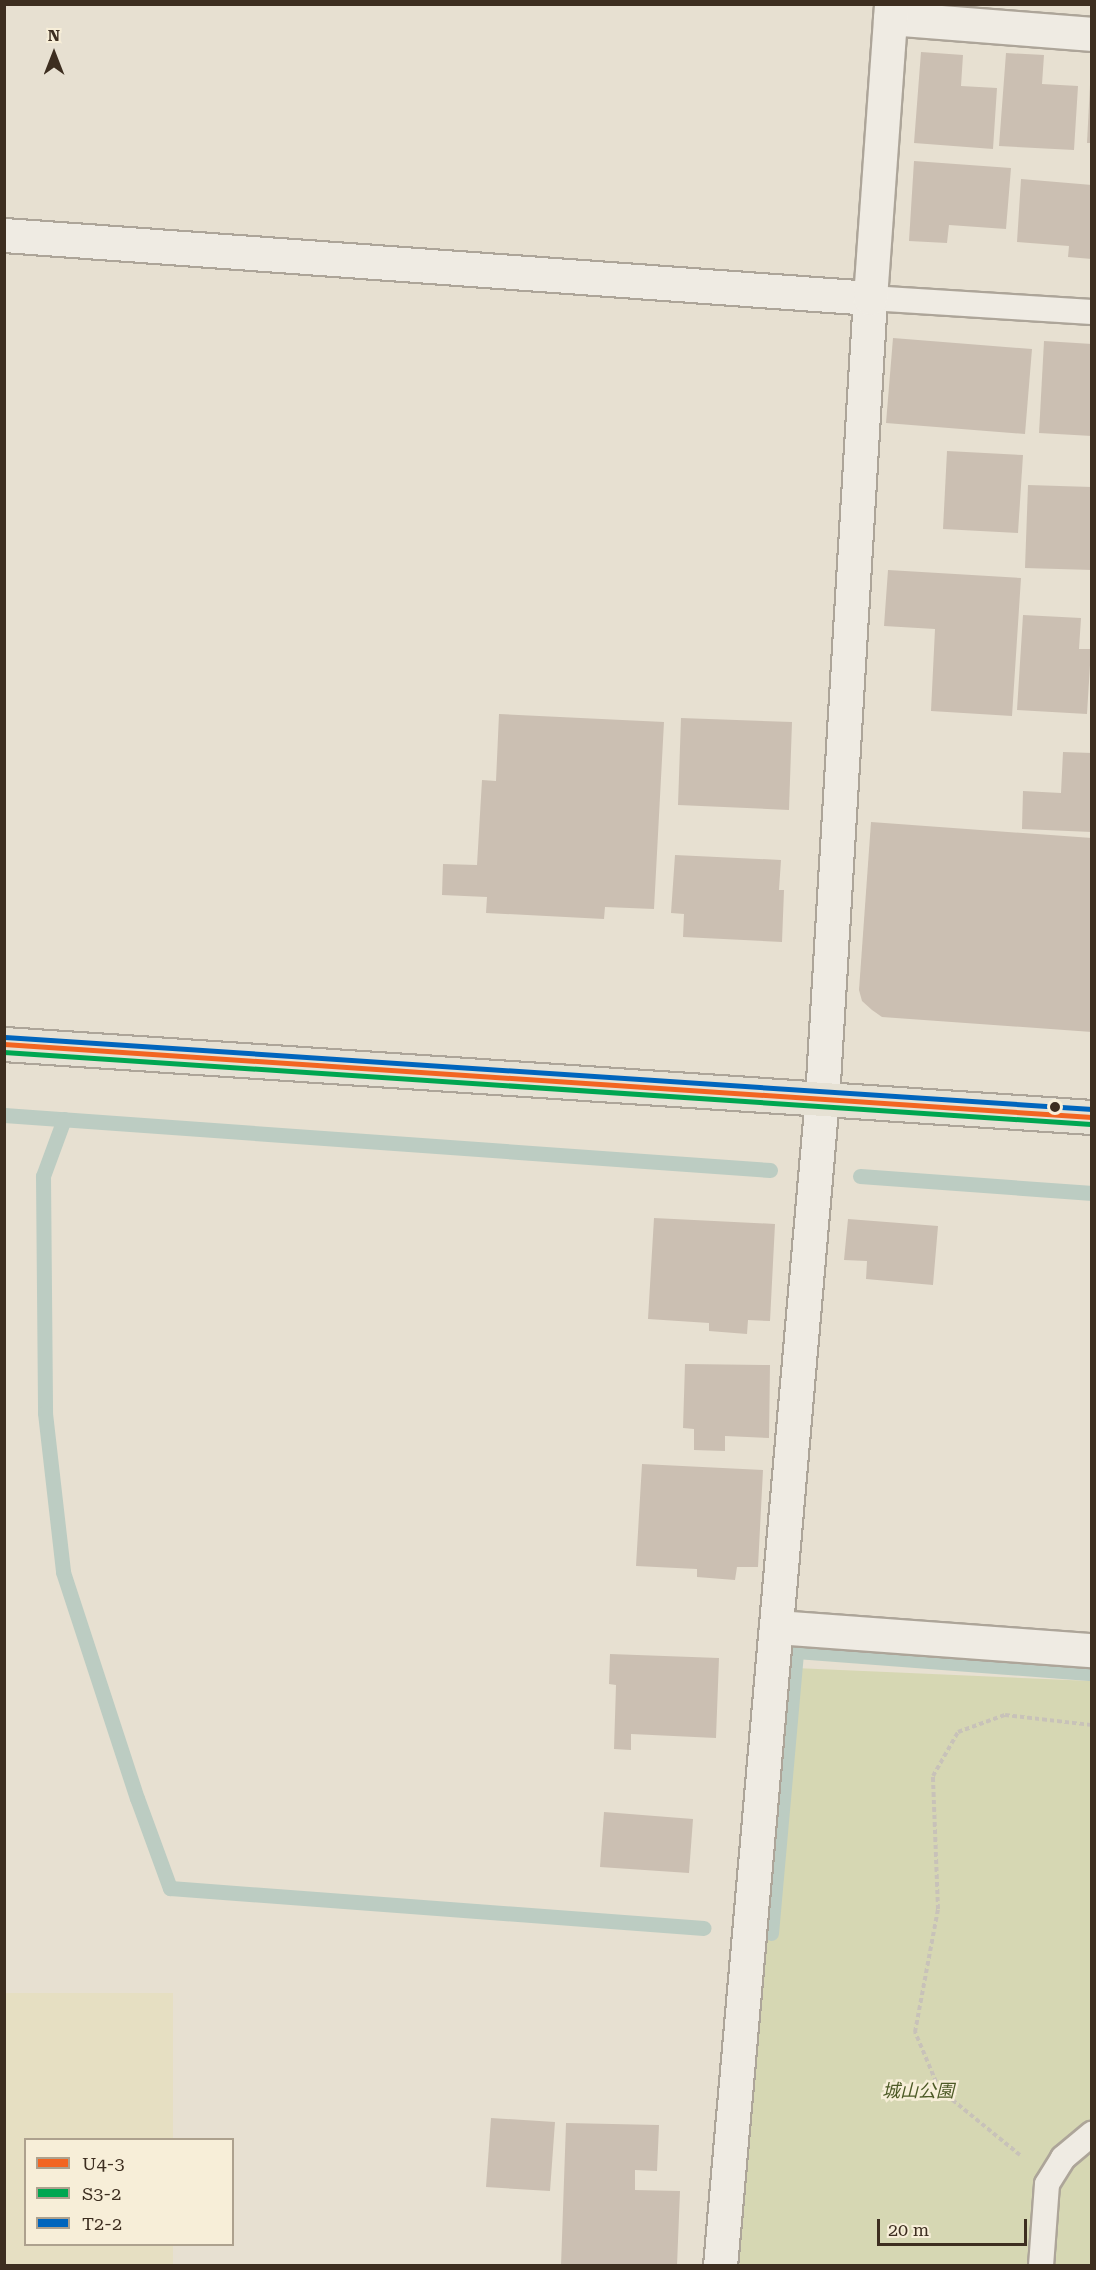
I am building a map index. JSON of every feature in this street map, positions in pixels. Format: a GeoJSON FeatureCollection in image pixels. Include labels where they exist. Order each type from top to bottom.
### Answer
{"type":"FeatureCollection","features":[{"type":"Feature","properties":{"kind":"main road"},"geometry":{"type":"LineString","coordinates":[[4,1044],[1092,1117]]}},
{"type":"Feature","properties":{"kind":"street"},"geometry":{"type":"LineString","coordinates":[[720,2265],[822,1098],[870,298],[890,11],[1092,34]]}},
{"type":"Feature","properties":{"kind":"street"},"geometry":{"type":"LineString","coordinates":[[4,235],[870,298]]}},
{"type":"Feature","properties":{"kind":"street"},"geometry":{"type":"LineString","coordinates":[[776,1627],[1092,1650]]}},
{"type":"Feature","properties":{"kind":"lane"},"geometry":{"type":"LineString","coordinates":[[870,298],[1092,312]]}},
{"type":"Feature","properties":{"kind":"lane"},"geometry":{"type":"LineString","coordinates":[[1041,2265],[1047,2184],[1063,2158],[1092,2134]]}},
{"type":"Feature","properties":{"kind":"path"},"geometry":{"type":"LineString","coordinates":[[1049,2179],[939,2089],[915,2032],[938,1909],[933,1776],[958,1732],[1005,1715],[1092,1725]]}},
{"type":"Feature","properties":{"kind":"shaded area"},"geometry":{"type":"Polygon","coordinates":[[[5,1993],[173,1993],[173,2138],[24,2138],[24,2246],[173,2246],[173,2265],[5,2265],[5,1993]]]}},
{"type":"Feature","properties":{"kind":"green space","name":"城山公園"},"geometry":{"type":"Polygon","coordinates":[[[772,1667],[1091,1681],[1091,2265],[731,2266],[772,1667]]]}},
{"type":"Feature","properties":{"kind":"building"},"geometry":{"type":"Polygon","coordinates":[[[921,52],[963,55],[961,86],[997,88],[993,149],[914,143],[921,52]]]}},
{"type":"Feature","properties":{"kind":"building"},"geometry":{"type":"Polygon","coordinates":[[[1006,53],[1044,55],[1042,84],[1078,86],[1074,150],[999,146],[1006,53]]]}},
{"type":"Feature","properties":{"kind":"building"},"geometry":{"type":"Polygon","coordinates":[[[1090,85],[1092,85],[1092,143],[1087,143],[1090,85]]]}},
{"type":"Feature","properties":{"kind":"building"},"geometry":{"type":"Polygon","coordinates":[[[914,161],[1011,168],[1006,229],[949,225],[947,243],[909,241],[914,161]]]}},
{"type":"Feature","properties":{"kind":"building"},"geometry":{"type":"Polygon","coordinates":[[[1021,179],[1092,185],[1092,259],[1068,257],[1069,246],[1017,242],[1021,179]]]}},
{"type":"Feature","properties":{"kind":"building"},"geometry":{"type":"Polygon","coordinates":[[[893,338],[1032,349],[1025,434],[886,423],[893,338]]]}},
{"type":"Feature","properties":{"kind":"building"},"geometry":{"type":"Polygon","coordinates":[[[1044,341],[1092,344],[1092,436],[1039,433],[1044,341]]]}},
{"type":"Feature","properties":{"kind":"building"},"geometry":{"type":"Polygon","coordinates":[[[947,451],[1023,455],[1018,533],[943,529],[947,451]]]}},
{"type":"Feature","properties":{"kind":"building"},"geometry":{"type":"Polygon","coordinates":[[[1028,485],[1092,487],[1092,570],[1025,568],[1028,485]]]}},
{"type":"Feature","properties":{"kind":"building"},"geometry":{"type":"Polygon","coordinates":[[[888,570],[1021,578],[1012,716],[931,711],[935,629],[884,626],[888,570]]]}},
{"type":"Feature","properties":{"kind":"building"},"geometry":{"type":"Polygon","coordinates":[[[1023,615],[1081,618],[1079,649],[1091,649],[1087,714],[1017,710],[1023,615]]]}},
{"type":"Feature","properties":{"kind":"building"},"geometry":{"type":"Polygon","coordinates":[[[499,714],[664,722],[654,909],[605,907],[604,919],[486,913],[487,897],[442,895],[443,864],[477,865],[482,780],[496,781],[499,714]]]}},
{"type":"Feature","properties":{"kind":"building"},"geometry":{"type":"Polygon","coordinates":[[[681,718],[792,722],[789,810],[678,805],[681,718]]]}},
{"type":"Feature","properties":{"kind":"building"},"geometry":{"type":"Polygon","coordinates":[[[1063,752],[1092,753],[1092,832],[1022,829],[1023,791],[1061,793],[1063,752]]]}},
{"type":"Feature","properties":{"kind":"building"},"geometry":{"type":"Polygon","coordinates":[[[871,822],[1092,838],[1092,1032],[882,1017],[862,1001],[859,990],[871,822]]]}},
{"type":"Feature","properties":{"kind":"building"},"geometry":{"type":"Polygon","coordinates":[[[675,855],[781,860],[779,890],[784,890],[782,942],[683,937],[684,914],[671,913],[675,855]]]}},
{"type":"Feature","properties":{"kind":"building"},"geometry":{"type":"Polygon","coordinates":[[[654,1218],[775,1224],[770,1321],[748,1320],[747,1334],[709,1331],[709,1323],[648,1319],[654,1218]]]}},
{"type":"Feature","properties":{"kind":"building"},"geometry":{"type":"Polygon","coordinates":[[[848,1219],[938,1226],[933,1285],[866,1279],[867,1261],[844,1260],[848,1219]]]}},
{"type":"Feature","properties":{"kind":"building"},"geometry":{"type":"Polygon","coordinates":[[[685,1364],[770,1365],[769,1438],[725,1436],[725,1451],[694,1450],[694,1429],[683,1428],[685,1364]]]}},
{"type":"Feature","properties":{"kind":"building"},"geometry":{"type":"Polygon","coordinates":[[[642,1464],[763,1470],[758,1567],[737,1567],[735,1580],[697,1577],[697,1569],[636,1566],[642,1464]]]}},
{"type":"Feature","properties":{"kind":"building"},"geometry":{"type":"Polygon","coordinates":[[[610,1654],[719,1658],[716,1738],[631,1734],[631,1750],[614,1749],[616,1685],[609,1684],[610,1654]]]}},
{"type":"Feature","properties":{"kind":"building"},"geometry":{"type":"Polygon","coordinates":[[[604,1812],[693,1819],[689,1873],[600,1867],[604,1812]]]}},
{"type":"Feature","properties":{"kind":"building"},"geometry":{"type":"Polygon","coordinates":[[[491,2118],[555,2122],[550,2191],[486,2187],[491,2118]]]}},
{"type":"Feature","properties":{"kind":"building"},"geometry":{"type":"Polygon","coordinates":[[[566,2123],[659,2125],[657,2171],[635,2170],[635,2190],[680,2191],[677,2266],[561,2266],[566,2123]]]}},
{"type":"Feature","properties":{"kind":"waterway"},"geometry":{"type":"LineString","coordinates":[[4,1115],[770,1170]]}},
{"type":"Feature","properties":{"kind":"waterway"},"geometry":{"type":"LineString","coordinates":[[64,1119],[43,1176],[45,1413],[63,1572],[137,1798],[170,1888],[704,1928]]}},
{"type":"Feature","properties":{"kind":"waterway"},"geometry":{"type":"LineString","coordinates":[[860,1176],[1092,1193]]}},
{"type":"Feature","properties":{"kind":"waterway"},"geometry":{"type":"LineString","coordinates":[[771,1933],[796,1651],[1092,1673]]}},
{"type":"Feature","properties":{"kind":"transit line","name":"T2-2"},"geometry":{"type":"LineString","coordinates":[[5,1037],[1092,1109]]}},
{"type":"Feature","properties":{"kind":"transit line","name":"U4-3"},"geometry":{"type":"LineString","coordinates":[[4,1044],[1092,1117]]}},
{"type":"Feature","properties":{"kind":"transit line","name":"S3-2"},"geometry":{"type":"LineString","coordinates":[[4,1052],[1091,1124]]}}]}
